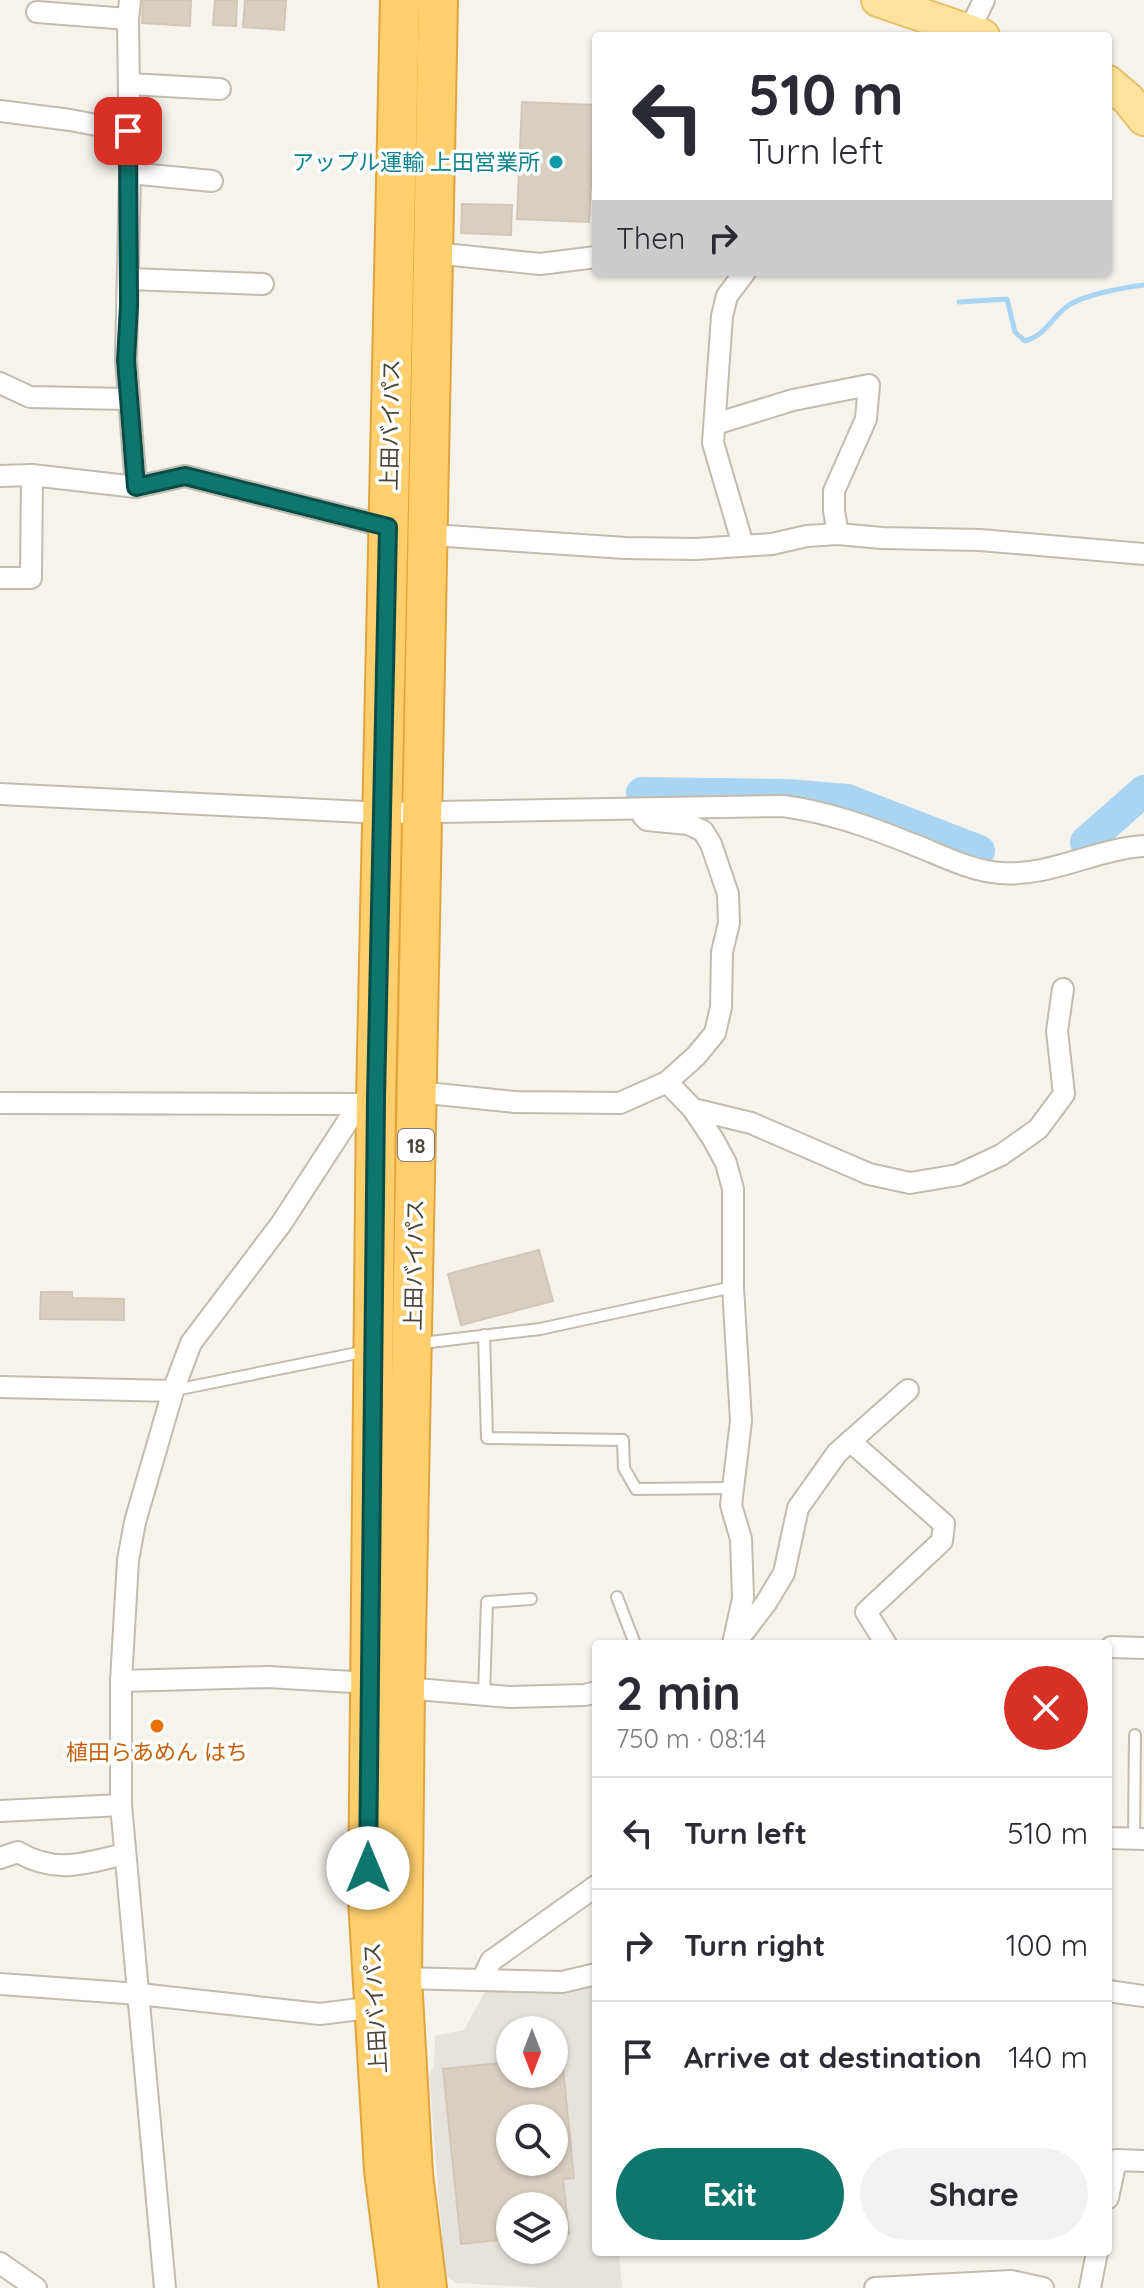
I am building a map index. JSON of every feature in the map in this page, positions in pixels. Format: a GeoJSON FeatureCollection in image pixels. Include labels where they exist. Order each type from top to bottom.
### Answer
{"type":"FeatureCollection","features":[{"type":"Feature","properties":{"kind":"highway","name":"上田バイパス"},"geometry":{"type":"LineString","coordinates":[[400,0],[383,813],[368,1101],[387,1685],[413,2174],[427,2288]]}},
{"type":"Feature","properties":{"kind":"highway","name":"上田バイパス"},"geometry":{"type":"LineString","coordinates":[[399,2288],[384,2170],[368,1899],[387,1685],[417,1092],[438,0]]}},
{"type":"Feature","properties":{"kind":"main road"},"geometry":{"type":"LineString","coordinates":[[878,0],[926,27],[962,32]]}},
{"type":"Feature","properties":{"kind":"main road"},"geometry":{"type":"LineString","coordinates":[[1112,85],[1144,119]]}},
{"type":"Feature","properties":{"kind":"street"},"geometry":{"type":"LineString","coordinates":[[976,32],[984,0]]}},
{"type":"Feature","properties":{"kind":"street"},"geometry":{"type":"LineString","coordinates":[[37,12],[129,10],[127,399],[136,487]]}},
{"type":"Feature","properties":{"kind":"street"},"geometry":{"type":"LineString","coordinates":[[129,84],[220,89]]}},
{"type":"Feature","properties":{"kind":"street"},"geometry":{"type":"LineString","coordinates":[[0,111],[128,131]]}},
{"type":"Feature","properties":{"kind":"street"},"geometry":{"type":"LineString","coordinates":[[130,173],[212,181]]}},
{"type":"Feature","properties":{"kind":"street"},"geometry":{"type":"LineString","coordinates":[[434,253],[540,264],[592,258]]}},
{"type":"Feature","properties":{"kind":"street"},"geometry":{"type":"LineString","coordinates":[[742,276],[727,296],[722,316],[713,443],[743,545]]}},
{"type":"Feature","properties":{"kind":"street"},"geometry":{"type":"LineString","coordinates":[[129,279],[263,284]]}},
{"type":"Feature","properties":{"kind":"street"},"geometry":{"type":"LineString","coordinates":[[0,383],[30,397],[127,399]]}},
{"type":"Feature","properties":{"kind":"street"},"geometry":{"type":"LineString","coordinates":[[715,424],[793,400],[869,385],[866,419],[834,491],[838,534]]}},
{"type":"Feature","properties":{"kind":"street"},"geometry":{"type":"LineString","coordinates":[[0,476],[32,475],[136,487],[185,476],[388,527]]}},
{"type":"Feature","properties":{"kind":"street"},"geometry":{"type":"LineString","coordinates":[[0,578],[31,578],[32,475]]}},
{"type":"Feature","properties":{"kind":"street"},"geometry":{"type":"LineString","coordinates":[[429,533],[625,548],[696,549],[772,544],[807,536],[838,534],[980,540],[1144,554]]}},
{"type":"Feature","properties":{"kind":"street"},"geometry":{"type":"LineString","coordinates":[[0,794],[383,813],[752,806],[808,810],[862,824],[950,859],[1000,873],[1058,867],[1128,847],[1144,846]]}},
{"type":"Feature","properties":{"kind":"street"},"geometry":{"type":"LineString","coordinates":[[417,1092],[515,1102],[620,1103],[667,1082],[696,1056],[715,1033],[721,1007],[722,952],[729,923],[728,894],[715,855],[703,831],[688,824],[647,820],[635,808]]}},
{"type":"Feature","properties":{"kind":"street"},"geometry":{"type":"LineString","coordinates":[[693,1109],[751,1123],[869,1174],[910,1183],[958,1175],[1001,1155],[1038,1129],[1064,1094],[1057,1031],[1063,989]]}},
{"type":"Feature","properties":{"kind":"street"},"geometry":{"type":"LineString","coordinates":[[667,1082],[693,1109],[726,1163],[733,1189],[733,1287],[741,1421],[731,1505],[741,1539],[743,1598],[735,1640]]}},
{"type":"Feature","properties":{"kind":"street"},"geometry":{"type":"LineString","coordinates":[[0,1103],[368,1101]]}},
{"type":"Feature","properties":{"kind":"street"},"geometry":{"type":"LineString","coordinates":[[165,2288],[121,1805],[121,1681],[128,1560],[135,1522],[173,1391],[191,1343],[368,1101]]}},
{"type":"Feature","properties":{"kind":"street"},"geometry":{"type":"LineString","coordinates":[[0,1387],[173,1391]]}},
{"type":"Feature","properties":{"kind":"street"},"geometry":{"type":"LineString","coordinates":[[737,1640],[766,1603],[784,1573],[798,1508],[837,1453],[908,1390]]}},
{"type":"Feature","properties":{"kind":"street"},"geometry":{"type":"LineString","coordinates":[[850,1441],[944,1524],[942,1541],[866,1612],[884,1640]]}},
{"type":"Feature","properties":{"kind":"street"},"geometry":{"type":"LineString","coordinates":[[1112,1647],[1144,1648]]}},
{"type":"Feature","properties":{"kind":"street"},"geometry":{"type":"LineString","coordinates":[[121,1681],[268,1677],[510,1697],[592,1693]]}},
{"type":"Feature","properties":{"kind":"street"},"geometry":{"type":"LineString","coordinates":[[0,1811],[121,1805]]}},
{"type":"Feature","properties":{"kind":"street"},"geometry":{"type":"LineString","coordinates":[[1112,1838],[1139,1839]]}},
{"type":"Feature","properties":{"kind":"street"},"geometry":{"type":"LineString","coordinates":[[0,1858],[18,1852],[38,1864],[69,1867],[125,1854]]}},
{"type":"Feature","properties":{"kind":"street"},"geometry":{"type":"LineString","coordinates":[[482,1980],[491,1961],[592,1890]]}},
{"type":"Feature","properties":{"kind":"street"},"geometry":{"type":"LineString","coordinates":[[402,1978],[562,1982],[592,1975]]}},
{"type":"Feature","properties":{"kind":"street"},"geometry":{"type":"LineString","coordinates":[[0,1984],[139,1994],[320,2014],[375,2007]]}},
{"type":"Feature","properties":{"kind":"street"},"geometry":{"type":"LineString","coordinates":[[1112,1992],[1144,1996]]}},
{"type":"Feature","properties":{"kind":"street"},"geometry":{"type":"LineString","coordinates":[[1112,2179],[1116,2160],[1144,2161]]}},
{"type":"Feature","properties":{"kind":"street"},"geometry":{"type":"LineString","coordinates":[[1090,2288],[1096,2256]]}},
{"type":"Feature","properties":{"kind":"street"},"geometry":{"type":"LineString","coordinates":[[0,2263],[36,2288]]}},
{"type":"Feature","properties":{"kind":"street"},"geometry":{"type":"LineString","coordinates":[[875,2288],[1011,2281],[1043,2288]]}},
{"type":"Feature","properties":{"kind":"lane"},"geometry":{"type":"LineString","coordinates":[[422,1343],[540,1329],[733,1287]]}},
{"type":"Feature","properties":{"kind":"lane"},"geometry":{"type":"LineString","coordinates":[[484,1335],[487,1438],[623,1440],[624,1468],[636,1489],[733,1488]]}},
{"type":"Feature","properties":{"kind":"lane"},"geometry":{"type":"LineString","coordinates":[[173,1391],[357,1353]]}},
{"type":"Feature","properties":{"kind":"lane"},"geometry":{"type":"LineString","coordinates":[[617,1597],[633,1640]]}},
{"type":"Feature","properties":{"kind":"lane"},"geometry":{"type":"LineString","coordinates":[[484,1695],[487,1602],[531,1599]]}},
{"type":"Feature","properties":{"kind":"lane"},"geometry":{"type":"LineString","coordinates":[[1135,1735],[1139,1839]]}},
{"type":"Feature","properties":{"kind":"shaded area"},"geometry":{"type":"Polygon","coordinates":[[[592,1983],[592,2256],[619,2256],[622,2288],[456,2283],[445,2275],[429,2075],[434,2065],[435,2036],[464,2030],[487,1988],[592,1983]]]}},
{"type":"Feature","properties":{"kind":"building"},"geometry":{"type":"Polygon","coordinates":[[[143,0],[191,0],[190,26],[142,23],[143,0]]]}},
{"type":"Feature","properties":{"kind":"building"},"geometry":{"type":"Polygon","coordinates":[[[215,0],[237,0],[236,26],[213,25],[215,0]]]}},
{"type":"Feature","properties":{"kind":"building"},"geometry":{"type":"Polygon","coordinates":[[[245,0],[286,0],[284,30],[243,27],[245,0]]]}},
{"type":"Feature","properties":{"kind":"building","name":"アップル運輸 上田営業所"},"geometry":{"type":"Polygon","coordinates":[[[522,102],[592,105],[589,222],[517,219],[522,102]]]}},
{"type":"Feature","properties":{"kind":"building"},"geometry":{"type":"Polygon","coordinates":[[[462,204],[512,205],[511,235],[461,233],[462,204]]]}},
{"type":"Feature","properties":{"kind":"building"},"geometry":{"type":"Polygon","coordinates":[[[539,1250],[553,1301],[461,1325],[448,1274],[539,1250]]]}},
{"type":"Feature","properties":{"kind":"building"},"geometry":{"type":"Polygon","coordinates":[[[41,1292],[72,1292],[72,1298],[124,1299],[124,1320],[40,1319],[41,1292]]]}},
{"type":"Feature","properties":{"kind":"building"},"geometry":{"type":"Polygon","coordinates":[[[496,2063],[496,2088],[565,2088],[567,2104],[496,2104],[496,2176],[568,2176],[568,2118],[574,2178],[563,2179],[564,2192],[496,2192],[496,2240],[461,2244],[443,2069],[496,2063]]]}},
{"type":"Feature","properties":{"kind":"waterway"},"geometry":{"type":"LineString","coordinates":[[959,302],[1007,299],[1015,332],[1025,341],[1039,334],[1076,301],[1144,285]]}},
{"type":"Feature","properties":{"kind":"waterway"},"geometry":{"type":"LineString","coordinates":[[1086,842],[1144,791]]}},
{"type":"Feature","properties":{"kind":"waterway"},"geometry":{"type":"LineString","coordinates":[[642,793],[787,795],[847,800],[979,851]]}},
{"type":"Feature","properties":{"kind":"place","name":"アップル運輸 上田営業所"},"geometry":{"type":"Point","coordinates":[556,162]}},
{"type":"Feature","properties":{"kind":"place","name":"植田らあめん はち"},"geometry":{"type":"Point","coordinates":[157,1726]}},
{"type":"Feature","properties":{"kind":"route"},"geometry":{"type":"LineString","coordinates":[[128,131],[129,305],[126,360],[136,487],[185,476],[388,527],[376,1099],[368,1868]]}}]}
